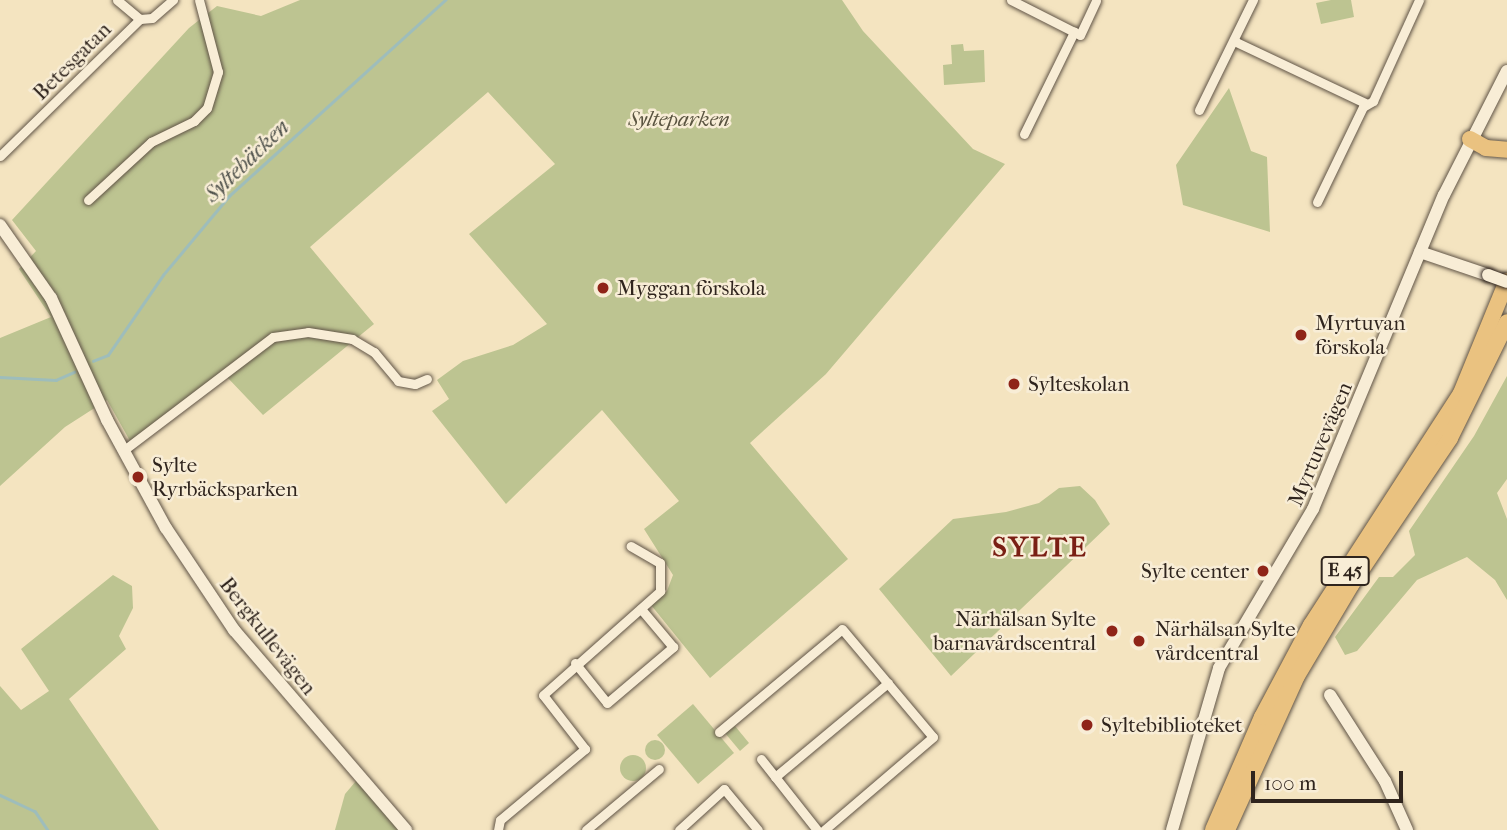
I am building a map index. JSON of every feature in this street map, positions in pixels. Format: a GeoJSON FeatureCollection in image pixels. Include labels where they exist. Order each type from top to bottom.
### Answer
{"type":"FeatureCollection","features":[{"type":"Feature","properties":{"kind":"highway"},"geometry":{"type":"LineString","coordinates":[[1470,139],[1486,148],[1507,150]]}},
{"type":"Feature","properties":{"kind":"highway","name":"E 45"},"geometry":{"type":"LineString","coordinates":[[1213,830],[1262,717],[1311,625],[1461,393],[1507,282]]}},
{"type":"Feature","properties":{"kind":"highway","name":"E 45"},"geometry":{"type":"LineString","coordinates":[[1227,830],[1297,676],[1351,585],[1450,438],[1507,322]]}},
{"type":"Feature","properties":{"kind":"street"},"geometry":{"type":"LineString","coordinates":[[117,0],[140,19]]}},
{"type":"Feature","properties":{"kind":"street","name":"Betesgatan"},"geometry":{"type":"LineString","coordinates":[[0,156],[140,19],[152,18],[173,0]]}},
{"type":"Feature","properties":{"kind":"street"},"geometry":{"type":"LineString","coordinates":[[88,200],[151,142],[194,121],[207,108],[218,72],[199,0]]}},
{"type":"Feature","properties":{"kind":"street"},"geometry":{"type":"LineString","coordinates":[[1011,0],[1080,35],[1096,0]]}},
{"type":"Feature","properties":{"kind":"street"},"geometry":{"type":"LineString","coordinates":[[1199,110],[1254,0]]}},
{"type":"Feature","properties":{"kind":"street"},"geometry":{"type":"LineString","coordinates":[[1317,202],[1367,104],[1384,79],[1419,0]]}},
{"type":"Feature","properties":{"kind":"street"},"geometry":{"type":"LineString","coordinates":[[1024,134],[1074,32]]}},
{"type":"Feature","properties":{"kind":"street"},"geometry":{"type":"LineString","coordinates":[[1234,41],[1367,104]]}},
{"type":"Feature","properties":{"kind":"street","name":"Myrtuvevägen"},"geometry":{"type":"LineString","coordinates":[[1171,830],[1219,668],[1313,509],[1470,139],[1507,71]]}},
{"type":"Feature","properties":{"kind":"street","name":"Bergkullevägen"},"geometry":{"type":"LineString","coordinates":[[0,225],[51,298],[124,450],[166,528],[234,630],[406,830]]}},
{"type":"Feature","properties":{"kind":"street"},"geometry":{"type":"LineString","coordinates":[[1420,252],[1507,282]]}},
{"type":"Feature","properties":{"kind":"street"},"geometry":{"type":"LineString","coordinates":[[124,450],[273,337],[308,332],[352,339],[374,352],[398,381],[415,384],[427,379]]}},
{"type":"Feature","properties":{"kind":"street"},"geometry":{"type":"LineString","coordinates":[[498,830],[500,820],[585,749],[543,695],[575,663],[660,592],[663,571],[660,563],[631,547]]}},
{"type":"Feature","properties":{"kind":"street"},"geometry":{"type":"LineString","coordinates":[[575,663],[607,703],[673,647],[641,609]]}},
{"type":"Feature","properties":{"kind":"street"},"geometry":{"type":"LineString","coordinates":[[719,732],[842,629],[933,737],[824,830]]}},
{"type":"Feature","properties":{"kind":"street"},"geometry":{"type":"LineString","coordinates":[[775,777],[888,683]]}},
{"type":"Feature","properties":{"kind":"street"},"geometry":{"type":"LineString","coordinates":[[1330,695],[1396,800],[1407,830]]}},
{"type":"Feature","properties":{"kind":"street"},"geometry":{"type":"LineString","coordinates":[[761,759],[817,830]]}},
{"type":"Feature","properties":{"kind":"street"},"geometry":{"type":"LineString","coordinates":[[586,830],[659,769]]}},
{"type":"Feature","properties":{"kind":"street"},"geometry":{"type":"LineString","coordinates":[[679,830],[724,789],[758,830]]}},
{"type":"Feature","properties":{"kind":"green space","name":"Sylteparken"},"geometry":{"type":"Polygon","coordinates":[[[300,0],[842,0],[863,31],[973,149],[1005,164],[826,374],[750,443],[848,559],[710,678],[651,605],[667,591],[673,575],[644,529],[679,501],[602,410],[506,504],[432,411],[449,399],[437,380],[463,361],[513,345],[547,324],[469,234],[555,164],[488,92],[310,247],[374,324],[263,415],[226,376],[134,448],[107,400],[65,427],[0,486],[0,338],[51,317],[19,269],[36,251],[12,220],[189,28],[217,6],[261,16],[300,0]]]}},
{"type":"Feature","properties":{"kind":"green space"},"geometry":{"type":"Polygon","coordinates":[[[1351,0],[1354,17],[1321,24],[1316,3],[1351,0]]]}},
{"type":"Feature","properties":{"kind":"green space"},"geometry":{"type":"Polygon","coordinates":[[[963,44],[964,51],[984,50],[985,82],[944,85],[943,65],[952,64],[951,45],[963,44]]]}},
{"type":"Feature","properties":{"kind":"green space"},"geometry":{"type":"Polygon","coordinates":[[[1229,88],[1251,151],[1267,157],[1270,232],[1183,205],[1176,165],[1229,88]]]}},
{"type":"Feature","properties":{"kind":"green space"},"geometry":{"type":"Polygon","coordinates":[[[1507,376],[1507,479],[1497,493],[1507,519],[1507,600],[1495,580],[1467,557],[1417,580],[1357,651],[1345,655],[1335,637],[1379,577],[1393,577],[1415,555],[1409,531],[1474,436],[1507,376]]]}},
{"type":"Feature","properties":{"kind":"green space"},"geometry":{"type":"Polygon","coordinates":[[[1080,486],[1095,500],[1110,524],[951,676],[879,589],[953,519],[1006,512],[1039,503],[1059,488],[1080,486]]]}},
{"type":"Feature","properties":{"kind":"green space"},"geometry":{"type":"Polygon","coordinates":[[[113,575],[132,586],[133,608],[119,636],[126,649],[69,699],[159,830],[0,830],[0,686],[21,710],[49,691],[21,649],[113,575]]]}},
{"type":"Feature","properties":{"kind":"green space"},"geometry":{"type":"Polygon","coordinates":[[[693,704],[734,753],[698,784],[657,735],[693,704]]]}},
{"type":"Feature","properties":{"kind":"green space"},"geometry":{"type":"Polygon","coordinates":[[[735,726],[749,743],[740,751],[725,733],[735,726]]]}},
{"type":"Feature","properties":{"kind":"green space"},"geometry":{"type":"Polygon","coordinates":[[[655,740],[662,743],[665,750],[662,757],[655,760],[648,757],[645,750],[648,743],[655,740]]]}},
{"type":"Feature","properties":{"kind":"green space"},"geometry":{"type":"Polygon","coordinates":[[[633,755],[642,759],[646,768],[642,777],[633,781],[624,777],[620,768],[624,759],[633,755]]]}},
{"type":"Feature","properties":{"kind":"green space"},"geometry":{"type":"Polygon","coordinates":[[[356,781],[403,830],[335,830],[345,794],[356,781]]]}},
{"type":"Feature","properties":{"kind":"waterway","name":"Syltebäcken"},"geometry":{"type":"LineString","coordinates":[[93,361],[108,355],[163,275],[229,196],[445,0]]}},
{"type":"Feature","properties":{"kind":"waterway","name":"Syltebäcken"},"geometry":{"type":"LineString","coordinates":[[0,377],[56,380],[74,372]]}},
{"type":"Feature","properties":{"kind":"waterway"},"geometry":{"type":"LineString","coordinates":[[0,795],[35,811],[48,830]]}},
{"type":"Feature","properties":{"kind":"place","name":"Myggan förskola"},"geometry":{"type":"Point","coordinates":[603,288]}},
{"type":"Feature","properties":{"kind":"place","name":"Myrtuvan förskola"},"geometry":{"type":"Point","coordinates":[1301,335]}},
{"type":"Feature","properties":{"kind":"place","name":"Sylteskolan"},"geometry":{"type":"Point","coordinates":[1014,384]}},
{"type":"Feature","properties":{"kind":"place","name":"Sylte Ryrbäcksparken"},"geometry":{"type":"Point","coordinates":[138,477]}},
{"type":"Feature","properties":{"kind":"place","name":"Sylte center"},"geometry":{"type":"Point","coordinates":[1263,571]}},
{"type":"Feature","properties":{"kind":"place","name":"Närhälsan Sylte barnavårdscentral"},"geometry":{"type":"Point","coordinates":[1112,631]}},
{"type":"Feature","properties":{"kind":"place","name":"Närhälsan Sylte vårdcentral"},"geometry":{"type":"Point","coordinates":[1139,641]}},
{"type":"Feature","properties":{"kind":"place","name":"Syltebiblioteket"},"geometry":{"type":"Point","coordinates":[1087,725]}},
{"type":"Feature","properties":{"kind":"district","name":"SYLTE"},"geometry":{"type":"Point","coordinates":[1040,547]}}]}
